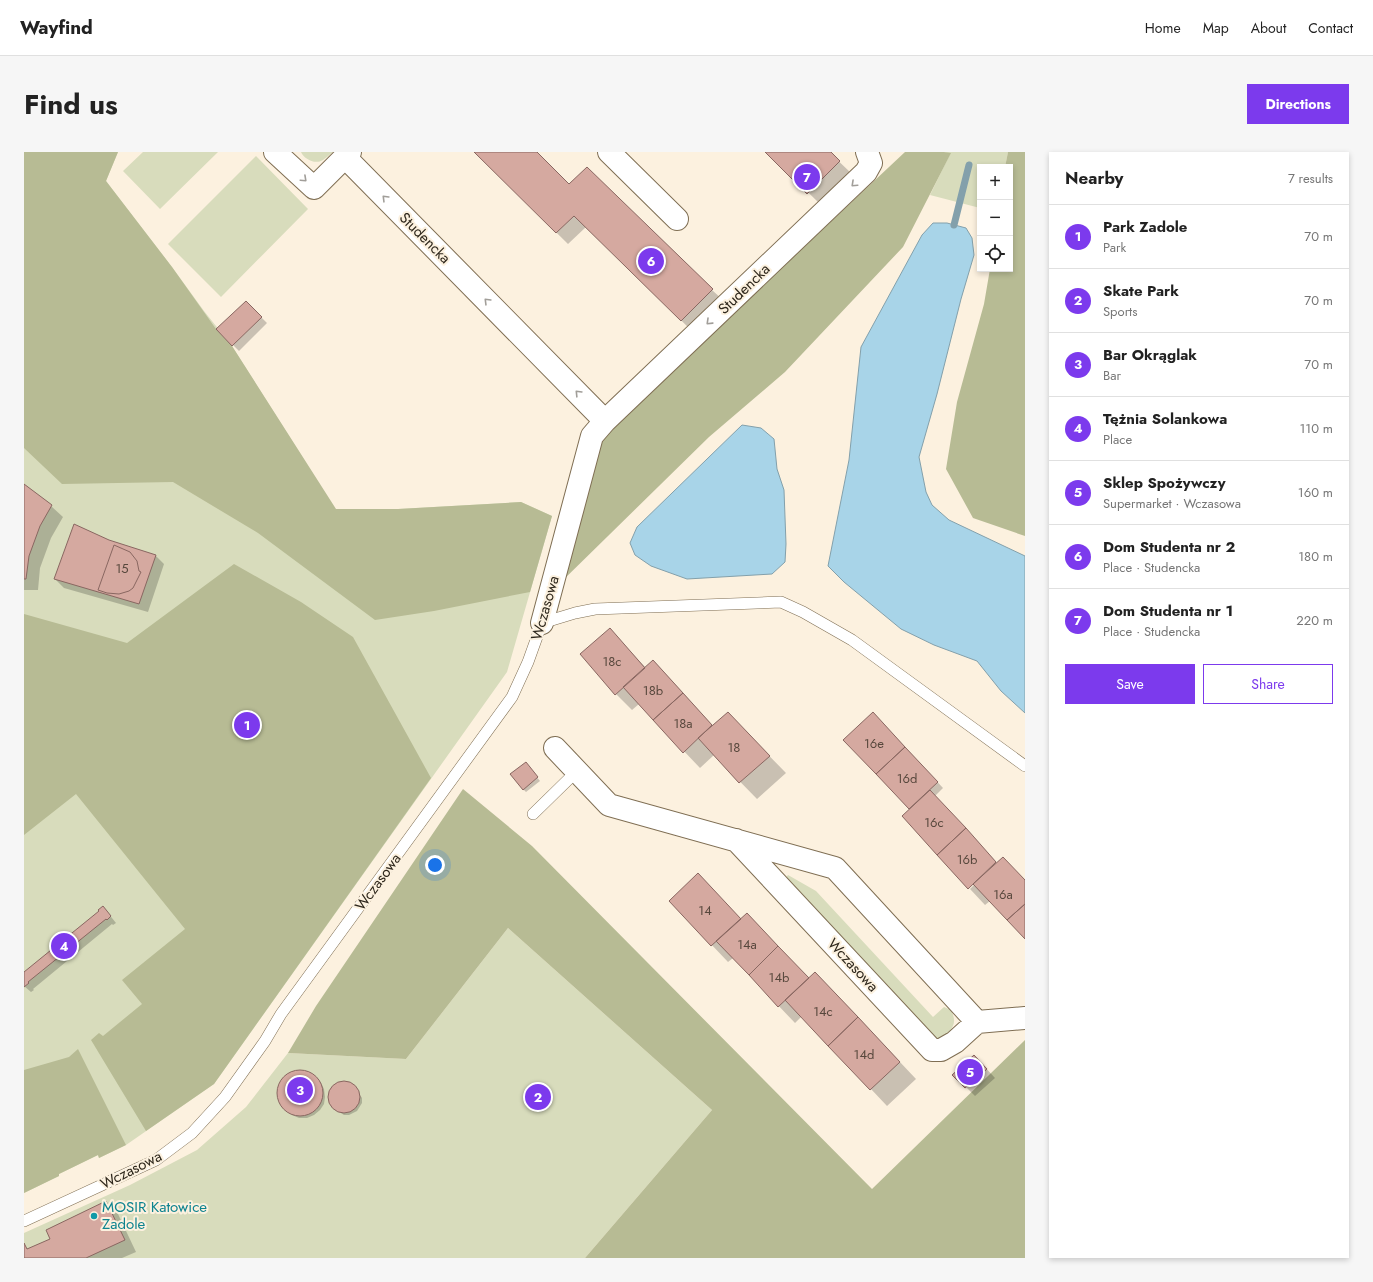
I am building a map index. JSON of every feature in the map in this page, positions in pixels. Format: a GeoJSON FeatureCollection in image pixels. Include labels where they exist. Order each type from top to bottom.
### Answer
{"type":"FeatureCollection","features":[{"type":"Feature","properties":{"kind":"street","name":"Studencka"},"geometry":{"type":"LineString","coordinates":[[275,152],[314,188],[347,155],[599,429],[866,172],[871,162],[867,152]]}},
{"type":"Feature","properties":{"kind":"street"},"geometry":{"type":"LineString","coordinates":[[610,152],[677,219]]}},
{"type":"Feature","properties":{"kind":"street","name":"Wczasowa"},"geometry":{"type":"LineString","coordinates":[[542,623],[599,429]]}},
{"type":"Feature","properties":{"kind":"street"},"geometry":{"type":"LineString","coordinates":[[555,748],[609,805],[836,868],[977,1022],[1025,1018]]}},
{"type":"Feature","properties":{"kind":"street","name":"Wczasowa"},"geometry":{"type":"LineString","coordinates":[[736,840],[932,1050],[941,1050],[955,1042],[977,1022]]}},
{"type":"Feature","properties":{"kind":"lane"},"geometry":{"type":"LineString","coordinates":[[542,623],[575,613],[595,609],[781,602],[803,612],[852,640],[1025,766]]}},
{"type":"Feature","properties":{"kind":"lane","name":"Wczasowa"},"geometry":{"type":"LineString","coordinates":[[24,1221],[156,1160],[192,1133],[225,1097],[281,1014],[512,697],[528,662],[542,623]]}},
{"type":"Feature","properties":{"kind":"lane"},"geometry":{"type":"LineString","coordinates":[[533,814],[577,771]]}},
{"type":"Feature","properties":{"kind":"green space"},"geometry":{"type":"Polygon","coordinates":[[[24,152],[118,152],[106,181],[232,346],[335,509],[398,509],[521,502],[552,516],[507,672],[214,1084],[126,1145],[99,1158],[98,1155],[24,1193],[24,152]]]}},
{"type":"Feature","properties":{"kind":"green space"},"geometry":{"type":"Polygon","coordinates":[[[24,152],[118,152],[106,181],[172,267],[216,329],[232,346],[336,509],[398,509],[521,502],[552,516],[530,592],[434,611],[375,620],[258,533],[173,482],[62,484],[24,448],[24,152]]]}},
{"type":"Feature","properties":{"kind":"green space"},"geometry":{"type":"Polygon","coordinates":[[[143,152],[218,152],[160,209],[123,171],[143,152]]]}},
{"type":"Feature","properties":{"kind":"green space"},"geometry":{"type":"Polygon","coordinates":[[[301,152],[333,152],[323,160],[313,162],[302,155],[301,152]]]}},
{"type":"Feature","properties":{"kind":"green space"},"geometry":{"type":"Polygon","coordinates":[[[905,152],[951,153],[903,247],[785,372],[709,437],[557,586],[599,439],[905,152]]]}},
{"type":"Feature","properties":{"kind":"green space"},"geometry":{"type":"Polygon","coordinates":[[[944,152],[1008,152],[1006,164],[977,164],[977,207],[930,195],[950,154],[944,152]]]}},
{"type":"Feature","properties":{"kind":"green space"},"geometry":{"type":"Polygon","coordinates":[[[1008,152],[1025,152],[1025,536],[973,518],[946,469],[957,402],[984,304],[989,272],[1013,272],[1013,164],[1006,164],[1008,152]]]}},
{"type":"Feature","properties":{"kind":"green space"},"geometry":{"type":"Polygon","coordinates":[[[256,156],[308,209],[221,297],[168,244],[256,156]]]}},
{"type":"Feature","properties":{"kind":"green space"},"geometry":{"type":"Polygon","coordinates":[[[234,564],[301,602],[353,637],[431,778],[214,1084],[146,1131],[91,1040],[99,1033],[103,1036],[142,1004],[122,980],[185,929],[76,794],[24,835],[24,614],[127,643],[234,564]]]}},
{"type":"Feature","properties":{"kind":"green space"},"geometry":{"type":"Polygon","coordinates":[[[463,789],[532,846],[872,1189],[1025,1040],[1025,1258],[585,1258],[712,1110],[508,928],[406,1059],[288,1053],[316,1006],[463,789]]]}},
{"type":"Feature","properties":{"kind":"green space"},"geometry":{"type":"Polygon","coordinates":[[[788,875],[816,891],[933,1017],[944,1007],[951,1010],[954,1024],[940,1040],[929,1039],[782,882],[788,875]]]}},
{"type":"Feature","properties":{"kind":"green space"},"geometry":{"type":"Polygon","coordinates":[[[508,928],[712,1110],[585,1258],[24,1258],[24,1233],[130,1185],[197,1150],[246,1107],[288,1053],[406,1059],[508,928]]]}},
{"type":"Feature","properties":{"kind":"green space"},"geometry":{"type":"Polygon","coordinates":[[[78,1049],[126,1145],[99,1158],[98,1155],[24,1193],[24,1070],[69,1057],[78,1049]]]}},
{"type":"Feature","properties":{"kind":"water"},"geometry":{"type":"Polygon","coordinates":[[[933,223],[947,223],[966,228],[972,238],[974,255],[919,457],[926,492],[932,505],[949,520],[1025,556],[1025,713],[1001,691],[977,661],[934,645],[901,629],[844,582],[828,566],[849,460],[861,347],[922,235],[933,223]]]}},
{"type":"Feature","properties":{"kind":"water"},"geometry":{"type":"Polygon","coordinates":[[[742,425],[761,428],[774,439],[777,469],[784,490],[786,544],[785,562],[772,574],[687,579],[651,566],[635,555],[630,543],[637,527],[742,425]]]}},
{"type":"Feature","properties":{"kind":"building"},"geometry":{"type":"Polygon","coordinates":[[[474,152],[537,152],[569,184],[587,167],[713,289],[681,321],[574,216],[556,233],[474,152]]]}},
{"type":"Feature","properties":{"kind":"building"},"geometry":{"type":"Polygon","coordinates":[[[765,152],[831,152],[840,161],[807,194],[765,152]]]}},
{"type":"Feature","properties":{"kind":"building"},"geometry":{"type":"Polygon","coordinates":[[[246,301],[262,317],[232,346],[216,329],[246,301]]]}},
{"type":"Feature","properties":{"kind":"building"},"geometry":{"type":"Polygon","coordinates":[[[24,484],[52,505],[40,526],[29,556],[26,579],[24,579],[24,484]]]}},
{"type":"Feature","properties":{"kind":"building"},"geometry":{"type":"Polygon","coordinates":[[[74,524],[109,540],[156,555],[139,604],[54,579],[74,524]]]}},
{"type":"Feature","properties":{"kind":"building"},"geometry":{"type":"Polygon","coordinates":[[[114,545],[130,552],[137,561],[139,571],[141,572],[133,588],[119,594],[107,593],[98,590],[114,545]]]}},
{"type":"Feature","properties":{"kind":"building"},"geometry":{"type":"Polygon","coordinates":[[[610,628],[645,668],[615,695],[580,654],[610,628]]]}},
{"type":"Feature","properties":{"kind":"building"},"geometry":{"type":"Polygon","coordinates":[[[653,660],[683,693],[653,720],[623,687],[653,660]]]}},
{"type":"Feature","properties":{"kind":"building"},"geometry":{"type":"Polygon","coordinates":[[[683,693],[712,725],[683,753],[653,720],[683,693]]]}},
{"type":"Feature","properties":{"kind":"building"},"geometry":{"type":"Polygon","coordinates":[[[728,712],[770,756],[739,783],[698,738],[728,712]]]}},
{"type":"Feature","properties":{"kind":"building"},"geometry":{"type":"Polygon","coordinates":[[[873,712],[905,747],[876,774],[843,740],[873,712]]]}},
{"type":"Feature","properties":{"kind":"building"},"geometry":{"type":"Polygon","coordinates":[[[905,747],[938,782],[909,809],[876,774],[905,747]]]}},
{"type":"Feature","properties":{"kind":"building"},"geometry":{"type":"Polygon","coordinates":[[[526,762],[538,777],[523,790],[510,774],[526,762]]]}},
{"type":"Feature","properties":{"kind":"building"},"geometry":{"type":"Polygon","coordinates":[[[930,790],[966,828],[937,855],[902,816],[930,790]]]}},
{"type":"Feature","properties":{"kind":"building"},"geometry":{"type":"Polygon","coordinates":[[[966,828],[996,862],[968,889],[937,855],[966,828]]]}},
{"type":"Feature","properties":{"kind":"building"},"geometry":{"type":"Polygon","coordinates":[[[1003,857],[1025,880],[1025,904],[1007,920],[973,884],[1003,857]]]}},
{"type":"Feature","properties":{"kind":"building"},"geometry":{"type":"Polygon","coordinates":[[[698,873],[741,919],[711,946],[669,901],[698,873]]]}},
{"type":"Feature","properties":{"kind":"building"},"geometry":{"type":"Polygon","coordinates":[[[1025,904],[1025,939],[1007,920],[1025,904]]]}},
{"type":"Feature","properties":{"kind":"building"},"geometry":{"type":"Polygon","coordinates":[[[103,906],[111,916],[28,982],[29,983],[24,987],[24,972],[99,911],[98,910],[103,906]]]}},
{"type":"Feature","properties":{"kind":"building"},"geometry":{"type":"Polygon","coordinates":[[[747,913],[778,946],[749,975],[716,941],[747,913]]]}},
{"type":"Feature","properties":{"kind":"building"},"geometry":{"type":"Polygon","coordinates":[[[778,946],[809,978],[778,1007],[749,975],[778,946]]]}},
{"type":"Feature","properties":{"kind":"building"},"geometry":{"type":"Polygon","coordinates":[[[815,972],[858,1017],[828,1046],[785,1000],[815,972]]]}},
{"type":"Feature","properties":{"kind":"building"},"geometry":{"type":"Polygon","coordinates":[[[858,1017],[900,1062],[870,1090],[828,1046],[858,1017]]]}},
{"type":"Feature","properties":{"kind":"building"},"geometry":{"type":"Polygon","coordinates":[[[974,1055],[987,1069],[965,1088],[952,1075],[974,1055]]]}},
{"type":"Feature","properties":{"kind":"building"},"geometry":{"type":"Polygon","coordinates":[[[300,1070],[313,1074],[319,1080],[323,1093],[319,1106],[313,1112],[300,1116],[287,1112],[281,1106],[277,1093],[281,1080],[287,1074],[300,1070]]]}},
{"type":"Feature","properties":{"kind":"building"},"geometry":{"type":"Polygon","coordinates":[[[341,1081],[347,1081],[357,1088],[360,1097],[359,1103],[353,1110],[347,1113],[341,1113],[331,1106],[328,1100],[328,1094],[335,1084],[341,1081]]]}},
{"type":"Feature","properties":{"kind":"building","name":"MOSIR Katowice Zadole"},"geometry":{"type":"Polygon","coordinates":[[[106,1201],[125,1240],[86,1258],[24,1258],[24,1243],[27,1249],[50,1239],[46,1230],[106,1201]]]}},
{"type":"Feature","properties":{"kind":"waterway"},"geometry":{"type":"LineString","coordinates":[[954,225],[969,165]]}},
{"type":"Feature","properties":{"kind":"place","name":"Dom Studenta nr 1"},"geometry":{"type":"Point","coordinates":[807,177]}},
{"type":"Feature","properties":{"kind":"place","name":"Dom Studenta nr 2"},"geometry":{"type":"Point","coordinates":[651,261]}},
{"type":"Feature","properties":{"kind":"place","name":"Park Zadole"},"geometry":{"type":"Point","coordinates":[247,725]}},
{"type":"Feature","properties":{"kind":"place","name":"Tężnia Solankowa"},"geometry":{"type":"Point","coordinates":[64,946]}},
{"type":"Feature","properties":{"kind":"place","name":"Sklep Spożywczy"},"geometry":{"type":"Point","coordinates":[970,1072]}},
{"type":"Feature","properties":{"kind":"place","name":"Bar Okrąglak"},"geometry":{"type":"Point","coordinates":[300,1090]}},
{"type":"Feature","properties":{"kind":"place","name":"Skate Park"},"geometry":{"type":"Point","coordinates":[538,1097]}},
{"type":"Feature","properties":{"kind":"place","name":"MOSIR Katowice Zadole"},"geometry":{"type":"Point","coordinates":[94,1216]}}]}
